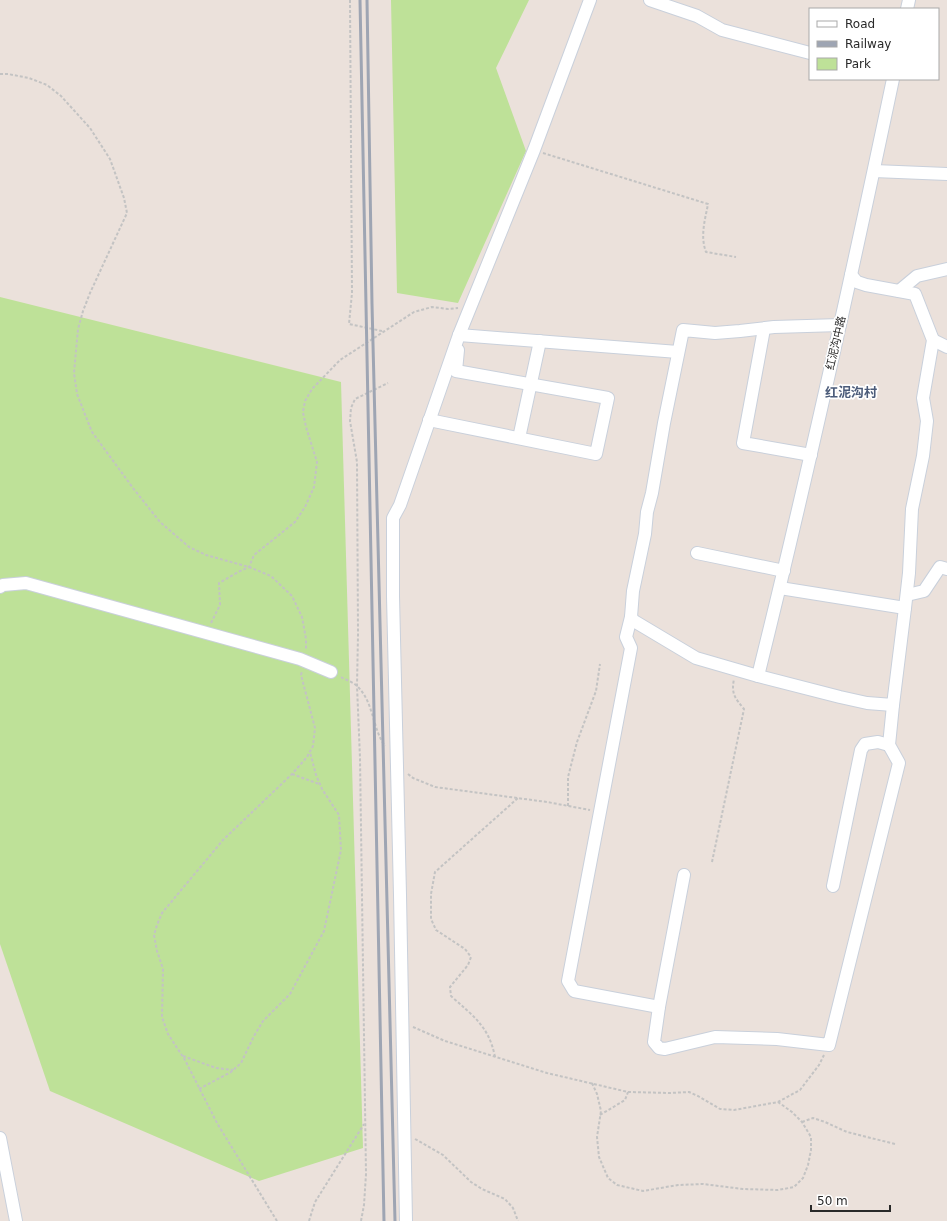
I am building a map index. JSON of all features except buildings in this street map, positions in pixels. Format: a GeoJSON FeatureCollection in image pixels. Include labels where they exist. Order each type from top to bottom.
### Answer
{"type":"FeatureCollection","features":[{"type":"Feature","properties":{"kind":"street"},"geometry":{"type":"LineString","coordinates":[[406,1221],[397,763],[392,596],[393,518],[400,504],[458,335],[534,150],[590,0]]}},
{"type":"Feature","properties":{"kind":"street"},"geometry":{"type":"LineString","coordinates":[[650,0],[697,16],[722,30],[809,53]]}},
{"type":"Feature","properties":{"kind":"street","name":"红泥沟中路"},"geometry":{"type":"LineString","coordinates":[[758,676],[811,455],[893,80]]}},
{"type":"Feature","properties":{"kind":"street"},"geometry":{"type":"LineString","coordinates":[[874,171],[947,174]]}},
{"type":"Feature","properties":{"kind":"street"},"geometry":{"type":"LineString","coordinates":[[899,291],[917,276],[947,269]]}},
{"type":"Feature","properties":{"kind":"street"},"geometry":{"type":"LineString","coordinates":[[684,875],[659,1007],[654,1042],[659,1048],[665,1049],[715,1037],[777,1039],[829,1045],[898,763],[889,745],[907,594],[912,508],[923,456],[928,421],[923,398],[933,340],[915,294],[857,282],[851,275]]}},
{"type":"Feature","properties":{"kind":"street"},"geometry":{"type":"LineString","coordinates":[[659,1007],[574,991],[568,981],[631,648],[626,637],[631,616],[633,591],[683,330],[715,333],[764,328],[840,325]]}},
{"type":"Feature","properties":{"kind":"street"},"geometry":{"type":"LineString","coordinates":[[764,328],[743,443],[811,455]]}},
{"type":"Feature","properties":{"kind":"street"},"geometry":{"type":"LineString","coordinates":[[458,335],[678,352]]}},
{"type":"Feature","properties":{"kind":"street"},"geometry":{"type":"LineString","coordinates":[[429,420],[596,454],[608,398],[456,371],[458,335]]}},
{"type":"Feature","properties":{"kind":"street"},"geometry":{"type":"LineString","coordinates":[[933,340],[947,347]]}},
{"type":"Feature","properties":{"kind":"street"},"geometry":{"type":"LineString","coordinates":[[519,438],[540,341]]}},
{"type":"Feature","properties":{"kind":"street"},"geometry":{"type":"LineString","coordinates":[[697,553],[784,571]]}},
{"type":"Feature","properties":{"kind":"street"},"geometry":{"type":"LineString","coordinates":[[907,594],[924,591],[940,567],[945,569]]}},
{"type":"Feature","properties":{"kind":"street"},"geometry":{"type":"LineString","coordinates":[[0,587],[2,585],[26,583],[300,659],[331,672]]}},
{"type":"Feature","properties":{"kind":"street"},"geometry":{"type":"LineString","coordinates":[[780,588],[905,608]]}},
{"type":"Feature","properties":{"kind":"street"},"geometry":{"type":"LineString","coordinates":[[631,616],[634,621],[696,658],[758,676],[867,703],[893,705]]}},
{"type":"Feature","properties":{"kind":"street"},"geometry":{"type":"LineString","coordinates":[[833,886],[861,750],[865,744],[878,742],[889,745]]}},
{"type":"Feature","properties":{"kind":"street"},"geometry":{"type":"LineString","coordinates":[[0,1138],[16,1221]]}},
{"type":"Feature","properties":{"kind":"path"},"geometry":{"type":"LineString","coordinates":[[350,0],[352,293],[348,324],[383,331]]}},
{"type":"Feature","properties":{"kind":"path"},"geometry":{"type":"LineString","coordinates":[[534,150],[708,204],[703,228],[703,243],[706,252],[736,257]]}},
{"type":"Feature","properties":{"kind":"path"},"geometry":{"type":"LineString","coordinates":[[207,633],[220,606],[219,583],[249,567],[254,555],[295,522],[305,507],[314,487],[317,462],[303,412],[305,401],[312,389],[340,360],[414,312],[432,307],[448,309],[458,308],[473,300]]}},
{"type":"Feature","properties":{"kind":"path"},"geometry":{"type":"LineString","coordinates":[[361,1221],[364,1205],[366,1174],[360,758],[357,686],[357,462],[350,421],[351,408],[355,399],[388,383]]}},
{"type":"Feature","properties":{"kind":"path"},"geometry":{"type":"LineString","coordinates":[[568,806],[568,777],[577,742],[596,691],[600,664]]}},
{"type":"Feature","properties":{"kind":"path"},"geometry":{"type":"LineString","coordinates":[[712,862],[744,709],[736,700],[732,692],[734,680],[742,671]]}},
{"type":"Feature","properties":{"kind":"path"},"geometry":{"type":"LineString","coordinates":[[331,672],[357,686],[368,700],[379,738],[397,763],[413,778],[435,787],[518,798],[600,812]]}},
{"type":"Feature","properties":{"kind":"path"},"geometry":{"type":"LineString","coordinates":[[199,1089],[233,1070],[241,1063],[263,1021],[290,994],[324,931],[341,850],[338,815],[316,775],[310,751]]}},
{"type":"Feature","properties":{"kind":"path"},"geometry":{"type":"LineString","coordinates":[[292,774],[320,784]]}},
{"type":"Feature","properties":{"kind":"path"},"geometry":{"type":"LineString","coordinates":[[495,1057],[493,1044],[487,1032],[477,1019],[451,996],[450,987],[468,965],[471,957],[465,949],[436,930],[431,919],[431,894],[435,872],[518,798]]}},
{"type":"Feature","properties":{"kind":"path"},"geometry":{"type":"LineString","coordinates":[[402,1022],[445,1041],[547,1073],[628,1092],[670,1094],[689,1092],[720,1109],[734,1110],[778,1102],[800,1090],[819,1065],[825,1054]]}},
{"type":"Feature","properties":{"kind":"path"},"geometry":{"type":"LineString","coordinates":[[182,1056],[216,1068],[233,1070]]}},
{"type":"Feature","properties":{"kind":"path"},"geometry":{"type":"LineString","coordinates":[[592,1083],[598,1094],[601,1111],[597,1137],[599,1157],[608,1178],[617,1185],[643,1190],[703,1184],[743,1189],[778,1190],[794,1187],[803,1178],[808,1165],[811,1150],[811,1137],[802,1122],[792,1112],[778,1102]]}},
{"type":"Feature","properties":{"kind":"path"},"geometry":{"type":"LineString","coordinates":[[600,1115],[625,1100],[628,1092]]}},
{"type":"Feature","properties":{"kind":"path"},"geometry":{"type":"LineString","coordinates":[[802,1122],[813,1118],[847,1132],[895,1144]]}},
{"type":"Feature","properties":{"kind":"path"},"geometry":{"type":"LineString","coordinates":[[309,1221],[315,1202],[365,1123]]}},
{"type":"Feature","properties":{"kind":"path"},"geometry":{"type":"LineString","coordinates":[[405,1134],[443,1155],[471,1182],[482,1189],[505,1199],[513,1208],[518,1221]]}},
{"type":"Feature","properties":{"kind":"green space"},"geometry":{"type":"Polygon","coordinates":[[[391,0],[529,0],[496,68],[526,151],[458,303],[397,293],[391,0]]]}},
{"type":"Feature","properties":{"kind":"green space"},"geometry":{"type":"Polygon","coordinates":[[[0,297],[341,382],[363,1148],[259,1181],[50,1091],[0,944],[0,297]]]}},
{"type":"Feature","properties":{"kind":"railway"},"geometry":{"type":"LineString","coordinates":[[360,0],[384,1221]]}},
{"type":"Feature","properties":{"kind":"railway"},"geometry":{"type":"LineString","coordinates":[[367,0],[372,304],[395,1221]]}},
{"type":"Feature","properties":{"kind":"district","name":"红泥沟村"},"geometry":{"type":"Point","coordinates":[851,392]}}]}
